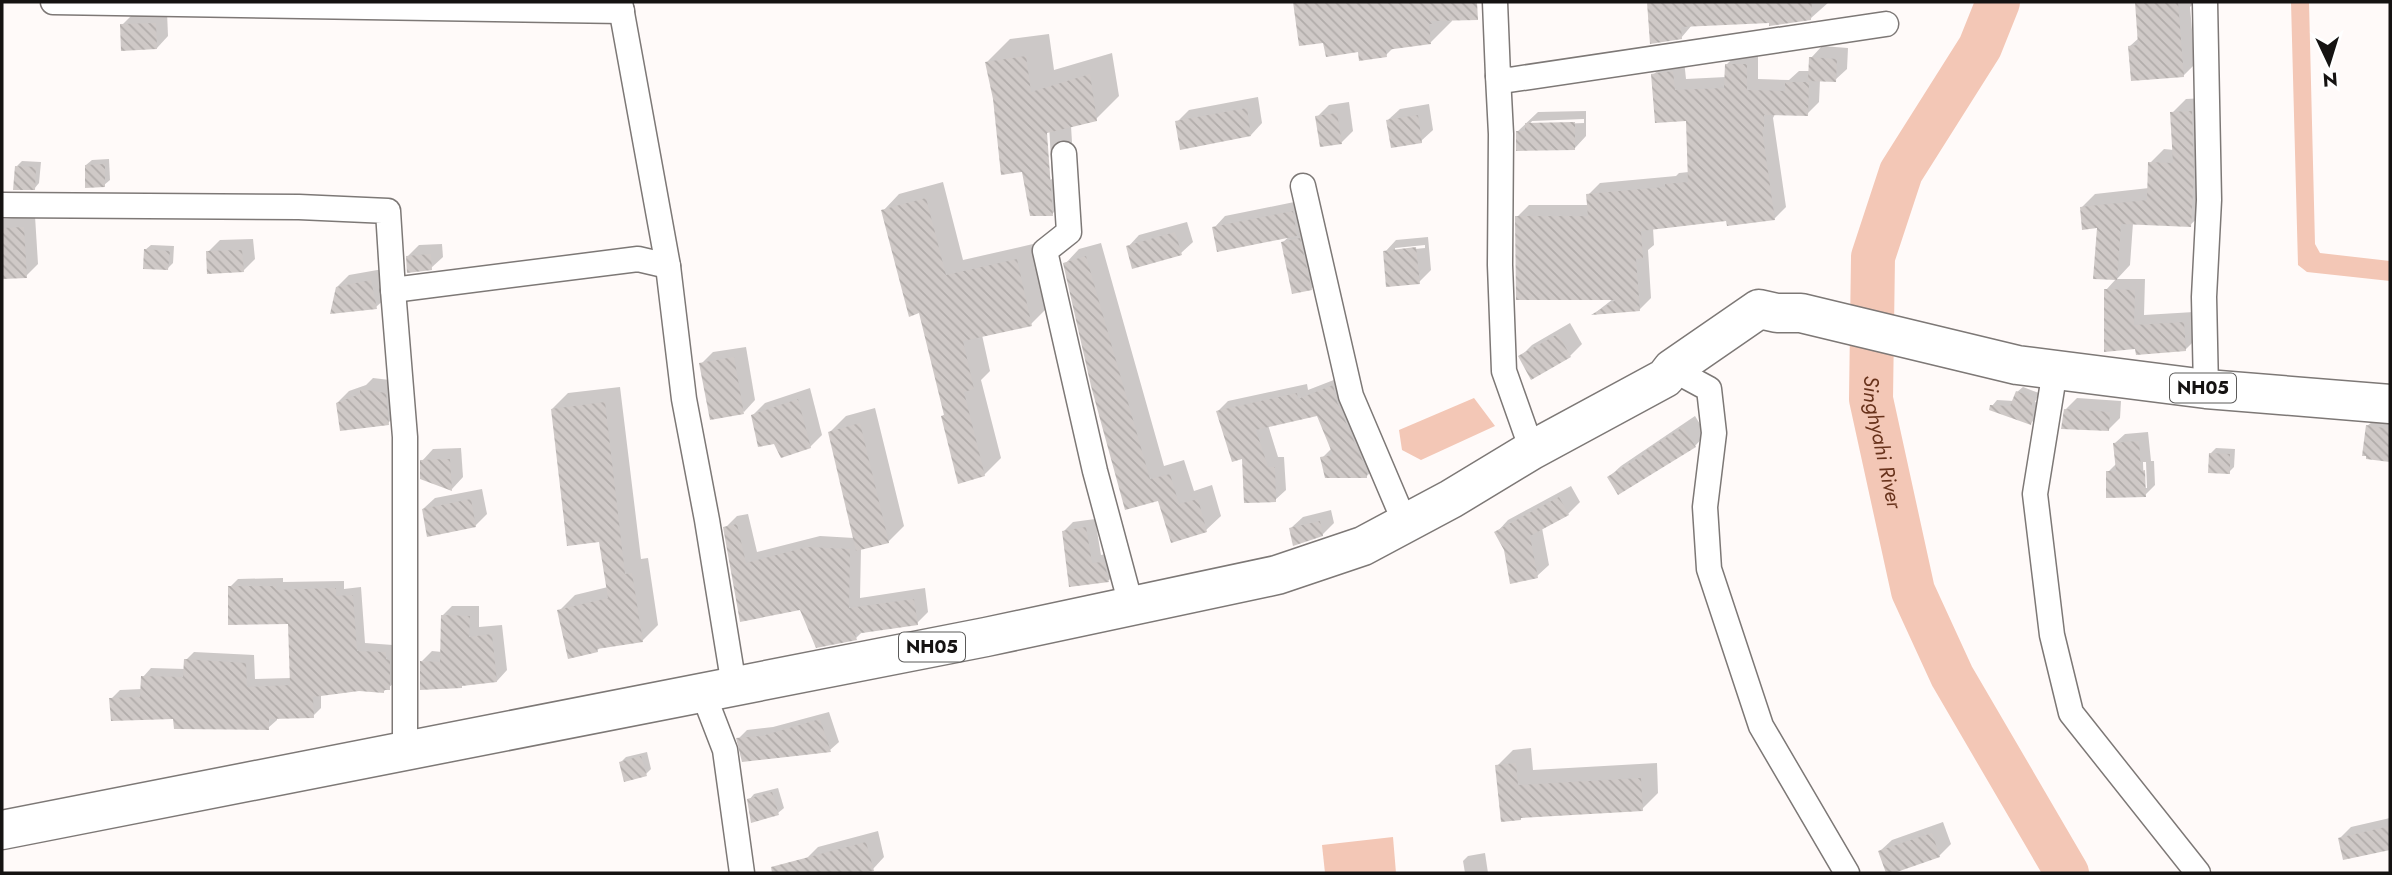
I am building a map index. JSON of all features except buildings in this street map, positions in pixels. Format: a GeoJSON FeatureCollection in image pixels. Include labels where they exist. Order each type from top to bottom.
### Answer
{"type":"FeatureCollection","features":[{"type":"Feature","properties":{"kind":"main road","name":"NH05"},"geometry":{"type":"LineString","coordinates":[[2,830],[986,637],[1277,575],[1363,546],[1451,499],[1532,450],[1665,378],[1672,369],[1759,309],[1777,313],[1801,313],[2018,365],[2206,389],[2390,404]]}},
{"type":"Feature","properties":{"kind":"street"},"geometry":{"type":"LineString","coordinates":[[52,2],[621,6],[668,266],[684,399],[707,520],[718,689],[742,873]]}},
{"type":"Feature","properties":{"kind":"street"},"geometry":{"type":"LineString","coordinates":[[1494,2],[1501,134],[1500,265],[1504,371],[1532,450]]}},
{"type":"Feature","properties":{"kind":"street"},"geometry":{"type":"LineString","coordinates":[[2205,2],[2209,200],[2204,298],[2206,389]]}},
{"type":"Feature","properties":{"kind":"street"},"geometry":{"type":"LineString","coordinates":[[1498,76],[1509,80],[1886,24]]}},
{"type":"Feature","properties":{"kind":"street"},"geometry":{"type":"LineString","coordinates":[[1064,154],[1069,232],[1045,251],[1095,471],[1131,605]]}},
{"type":"Feature","properties":{"kind":"street"},"geometry":{"type":"LineString","coordinates":[[1303,186],[1352,396],[1405,523]]}},
{"type":"Feature","properties":{"kind":"street"},"geometry":{"type":"LineString","coordinates":[[2,205],[388,211],[405,437],[405,751]]}},
{"type":"Feature","properties":{"kind":"street"},"geometry":{"type":"LineString","coordinates":[[393,290],[638,259],[668,266]]}},
{"type":"Feature","properties":{"kind":"street"},"geometry":{"type":"LineString","coordinates":[[1672,369],[1709,389],[1714,433],[1705,507],[1709,569],[1761,726],[1847,873]]}},
{"type":"Feature","properties":{"kind":"street"},"geometry":{"type":"LineString","coordinates":[[2055,370],[2035,494],[2052,635],[2071,713],[2198,873]]}},
{"type":"Feature","properties":{"kind":"shaded area"},"geometry":{"type":"Polygon","coordinates":[[[2291,2],[2309,2],[2315,244],[2320,253],[2390,261],[2390,281],[2307,272],[2298,265],[2291,2]]]}},
{"type":"Feature","properties":{"kind":"shaded area"},"geometry":{"type":"Polygon","coordinates":[[[1474,398],[1495,426],[1421,460],[1402,450],[1399,430],[1474,398]]]}},
{"type":"Feature","properties":{"kind":"shaded area"},"geometry":{"type":"Polygon","coordinates":[[[1393,837],[1396,873],[1325,873],[1322,845],[1393,837]]]}},
{"type":"Feature","properties":{"kind":"waterway","name":"Singhyahi River"},"geometry":{"type":"LineString","coordinates":[[1998,2],[1980,47],[1901,172],[1873,257],[1871,399],[1913,591],[1952,676],[2067,873]]}}]}
